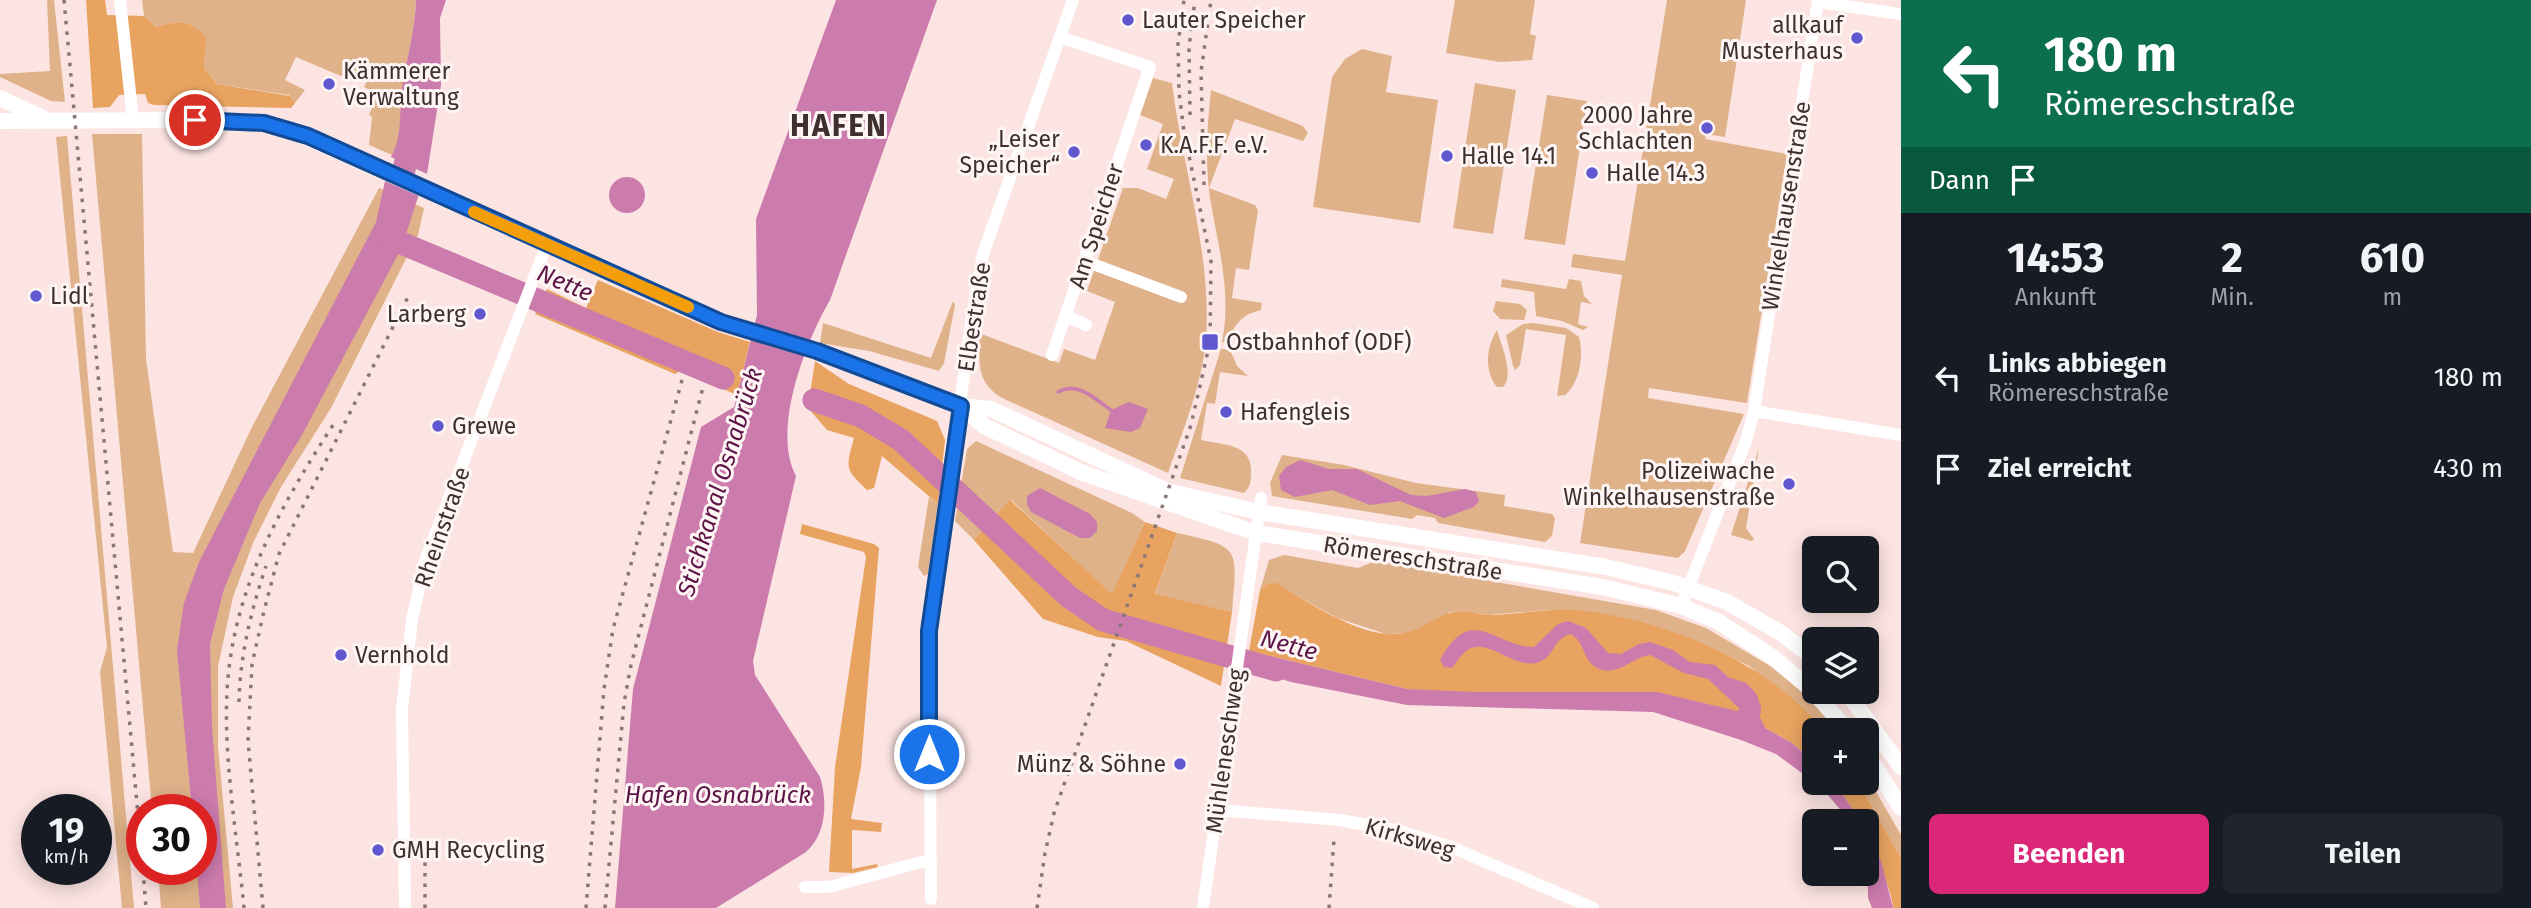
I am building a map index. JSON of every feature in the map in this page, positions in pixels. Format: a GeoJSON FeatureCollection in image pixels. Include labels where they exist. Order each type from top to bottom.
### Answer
{"type":"FeatureCollection","features":[{"type":"Feature","properties":{"kind":"main road","name":"Römereschstraße"},"geometry":{"type":"LineString","coordinates":[[0,98],[45,119]]}},
{"type":"Feature","properties":{"kind":"main road","name":"Römereschstraße"},"geometry":{"type":"LineString","coordinates":[[0,121],[45,119],[264,123],[308,136],[743,330],[817,351],[961,406],[992,410],[1167,491],[1606,567],[1688,587],[1727,602],[1781,633],[1802,649]]}},
{"type":"Feature","properties":{"kind":"main road","name":"Römereschstraße"},"geometry":{"type":"LineString","coordinates":[[961,406],[984,426],[1083,473],[1256,533],[1602,587],[1681,606],[1719,622],[1774,658],[1814,692],[1837,718]]}},
{"type":"Feature","properties":{"kind":"main road"},"geometry":{"type":"LineString","coordinates":[[1855,704],[1901,767]]}},
{"type":"Feature","properties":{"kind":"main road"},"geometry":{"type":"LineString","coordinates":[[1879,773],[1901,808]]}},
{"type":"Feature","properties":{"kind":"street"},"geometry":{"type":"LineString","coordinates":[[120,0],[133,120]]}},
{"type":"Feature","properties":{"kind":"street","name":"Elbestraße"},"geometry":{"type":"LineString","coordinates":[[931,899],[929,631],[983,254],[1073,0]]}},
{"type":"Feature","properties":{"kind":"street","name":"Winkelhausenstraße"},"geometry":{"type":"LineString","coordinates":[[1681,606],[1746,441],[1754,411],[1818,1],[1901,14]]}},
{"type":"Feature","properties":{"kind":"street","name":"Am Speicher"},"geometry":{"type":"LineString","coordinates":[[1052,355],[1150,67],[1060,37]]}},
{"type":"Feature","properties":{"kind":"street","name":"Rheinstraße"},"geometry":{"type":"LineString","coordinates":[[405,908],[402,709],[412,620],[425,561],[547,244]]}},
{"type":"Feature","properties":{"kind":"street"},"geometry":{"type":"LineString","coordinates":[[1085,261],[1181,297]]}},
{"type":"Feature","properties":{"kind":"street","name":"Am Speicher"},"geometry":{"type":"LineString","coordinates":[[1066,316],[1086,324]]}},
{"type":"Feature","properties":{"kind":"street"},"geometry":{"type":"LineString","coordinates":[[1754,411],[1901,435]]}},
{"type":"Feature","properties":{"kind":"street","name":"Mühleneschweg"},"geometry":{"type":"LineString","coordinates":[[1203,908],[1260,505]]}},
{"type":"Feature","properties":{"kind":"street","name":"Kirksweg"},"geometry":{"type":"LineString","coordinates":[[1218,810],[1335,820],[1399,831],[1451,847],[1593,908]]}},
{"type":"Feature","properties":{"kind":"street"},"geometry":{"type":"LineString","coordinates":[[805,887],[829,887],[929,860]]}},
{"type":"Feature","properties":{"kind":"shaded area"},"geometry":{"type":"Polygon","coordinates":[[[47,0],[54,0],[65,102],[51,101],[0,77],[0,74],[50,71],[47,0]]]}},
{"type":"Feature","properties":{"kind":"shaded area"},"geometry":{"type":"Polygon","coordinates":[[[86,0],[105,0],[107,15],[144,16],[156,27],[177,22],[188,24],[206,37],[204,68],[217,84],[290,96],[295,103],[291,108],[154,105],[148,103],[145,94],[119,95],[110,107],[93,108],[86,0]]]}},
{"type":"Feature","properties":{"kind":"shaded area"},"geometry":{"type":"Polygon","coordinates":[[[142,0],[416,0],[402,95],[399,139],[392,155],[369,145],[372,117],[369,115],[378,94],[364,87],[367,81],[365,74],[353,71],[348,79],[296,57],[285,80],[305,90],[295,103],[289,95],[217,84],[204,68],[205,37],[188,24],[171,23],[156,27],[144,16],[142,0]]]}},
{"type":"Feature","properties":{"kind":"shaded area"},"geometry":{"type":"Polygon","coordinates":[[[1455,0],[1535,0],[1530,34],[1536,36],[1532,60],[1500,62],[1446,53],[1455,0]]]}},
{"type":"Feature","properties":{"kind":"shaded area"},"geometry":{"type":"Polygon","coordinates":[[[1667,0],[1746,0],[1725,137],[1706,134],[1705,139],[1787,154],[1747,403],[1649,388],[1648,398],[1744,414],[1685,551],[1678,558],[1580,543],[1622,275],[1571,267],[1573,254],[1625,261],[1667,0]]]}},
{"type":"Feature","properties":{"kind":"shaded area"},"geometry":{"type":"Polygon","coordinates":[[[1362,49],[1392,56],[1386,92],[1438,100],[1420,223],[1313,207],[1332,77],[1345,59],[1362,49]]]}},
{"type":"Feature","properties":{"kind":"shaded area"},"geometry":{"type":"Polygon","coordinates":[[[1153,78],[1172,83],[1201,242],[1207,307],[1204,356],[1191,407],[1168,473],[1000,397],[986,384],[979,361],[979,333],[1059,363],[1064,349],[1095,360],[1115,302],[1087,291],[1123,188],[1138,188],[1166,199],[1174,179],[1147,169],[1163,124],[1140,115],[1153,78]]]}},
{"type":"Feature","properties":{"kind":"shaded area"},"geometry":{"type":"Polygon","coordinates":[[[1475,83],[1516,90],[1493,234],[1453,228],[1475,83]]]}},
{"type":"Feature","properties":{"kind":"shaded area"},"geometry":{"type":"Polygon","coordinates":[[[1211,90],[1303,126],[1308,133],[1303,141],[1235,119],[1209,188],[1255,205],[1258,210],[1249,270],[1236,268],[1232,298],[1262,303],[1261,310],[1239,321],[1230,344],[1222,342],[1225,288],[1208,184],[1207,144],[1211,90]]]}},
{"type":"Feature","properties":{"kind":"shaded area"},"geometry":{"type":"Polygon","coordinates":[[[1547,95],[1587,101],[1565,245],[1524,239],[1547,95]]]}},
{"type":"Feature","properties":{"kind":"shaded area"},"geometry":{"type":"Polygon","coordinates":[[[92,134],[142,134],[146,359],[173,552],[193,553],[251,429],[379,188],[424,208],[418,235],[331,408],[281,487],[253,543],[233,597],[218,666],[218,746],[233,908],[161,908],[159,885],[217,885],[217,794],[151,794],[92,134]]]}},
{"type":"Feature","properties":{"kind":"shaded area"},"geometry":{"type":"Polygon","coordinates":[[[67,136],[126,816],[126,885],[132,885],[134,908],[122,908],[100,672],[107,647],[56,137],[67,136]]]}},
{"type":"Feature","properties":{"kind":"shaded area"},"geometry":{"type":"Polygon","coordinates":[[[1502,279],[1566,289],[1569,279],[1581,281],[1584,296],[1592,304],[1581,302],[1578,324],[1588,327],[1583,330],[1562,321],[1536,316],[1534,292],[1501,287],[1502,279]]]}},
{"type":"Feature","properties":{"kind":"shaded area"},"geometry":{"type":"Polygon","coordinates":[[[598,280],[718,332],[750,342],[737,395],[680,371],[675,374],[535,314],[547,289],[586,308],[598,280]]]}},
{"type":"Feature","properties":{"kind":"shaded area"},"geometry":{"type":"Polygon","coordinates":[[[953,301],[955,305],[944,363],[939,371],[869,351],[820,343],[823,323],[931,358],[953,301]]]}},
{"type":"Feature","properties":{"kind":"shaded area"},"geometry":{"type":"Polygon","coordinates":[[[1496,301],[1520,304],[1527,310],[1524,320],[1500,319],[1493,311],[1496,301]]]}},
{"type":"Feature","properties":{"kind":"shaded area"},"geometry":{"type":"Polygon","coordinates":[[[1523,324],[1566,328],[1579,337],[1580,368],[1565,395],[1557,396],[1566,335],[1526,329],[1520,365],[1515,370],[1513,366],[1506,335],[1523,324]]]}},
{"type":"Feature","properties":{"kind":"shaded area"},"geometry":{"type":"Polygon","coordinates":[[[1497,330],[1508,375],[1503,387],[1497,387],[1488,366],[1489,351],[1497,330]]]}},
{"type":"Feature","properties":{"kind":"shaded area"},"geometry":{"type":"Polygon","coordinates":[[[1221,349],[1230,350],[1237,366],[1248,376],[1220,372],[1215,404],[1207,403],[1201,440],[1235,447],[1247,456],[1251,479],[1244,493],[1180,478],[1221,349]]]}},
{"type":"Feature","properties":{"kind":"shaded area"},"geometry":{"type":"Polygon","coordinates":[[[815,361],[849,384],[937,421],[945,440],[938,504],[882,456],[874,488],[867,490],[854,477],[849,462],[854,438],[827,430],[808,408],[815,361]]]}},
{"type":"Feature","properties":{"kind":"shaded area"},"geometry":{"type":"Polygon","coordinates":[[[976,441],[1132,513],[1145,522],[1112,595],[1011,500],[974,540],[955,521],[967,449],[976,441]]]}},
{"type":"Feature","properties":{"kind":"shaded area"},"geometry":{"type":"Polygon","coordinates":[[[1759,448],[1746,528],[1754,539],[1752,541],[1731,535],[1759,448]]]}},
{"type":"Feature","properties":{"kind":"shaded area"},"geometry":{"type":"Polygon","coordinates":[[[1282,455],[1344,465],[1416,483],[1505,495],[1504,506],[1552,514],[1555,518],[1552,536],[1545,542],[1438,523],[1435,518],[1417,515],[1412,519],[1272,496],[1270,483],[1282,455]]]}},
{"type":"Feature","properties":{"kind":"shaded area"},"geometry":{"type":"Polygon","coordinates":[[[929,497],[938,504],[928,574],[924,576],[918,567],[929,497]]]}},
{"type":"Feature","properties":{"kind":"shaded area"},"geometry":{"type":"Polygon","coordinates":[[[1010,500],[1112,594],[1145,522],[1177,533],[1155,594],[1232,612],[1221,686],[1126,641],[1098,637],[1043,619],[974,540],[1010,500]]]}},
{"type":"Feature","properties":{"kind":"shaded area"},"geometry":{"type":"Polygon","coordinates":[[[802,524],[874,544],[879,548],[861,767],[851,819],[882,823],[881,832],[852,830],[852,869],[877,864],[878,867],[853,873],[829,872],[835,767],[866,557],[864,552],[800,534],[802,524]]]}},
{"type":"Feature","properties":{"kind":"shaded area"},"geometry":{"type":"Polygon","coordinates":[[[1177,533],[1214,542],[1231,553],[1235,574],[1232,612],[1155,595],[1177,533]]]}},
{"type":"Feature","properties":{"kind":"shaded area"},"geometry":{"type":"Polygon","coordinates":[[[1284,555],[1358,568],[1375,561],[1656,610],[1706,628],[1770,666],[1802,691],[1802,704],[1814,704],[1826,718],[1809,718],[1749,666],[1699,642],[1647,624],[1549,610],[1487,615],[1464,611],[1451,612],[1413,633],[1386,634],[1337,618],[1276,584],[1268,583],[1260,590],[1269,560],[1284,555]]]}},
{"type":"Feature","properties":{"kind":"shaded area"},"geometry":{"type":"Polygon","coordinates":[[[1268,583],[1276,583],[1343,621],[1387,634],[1410,631],[1444,615],[1462,611],[1489,615],[1563,610],[1607,614],[1676,633],[1710,647],[1773,683],[1812,718],[1802,718],[1802,752],[1792,743],[1737,712],[1407,689],[1249,651],[1260,590],[1268,583]]]}},
{"type":"Feature","properties":{"kind":"shaded area"},"geometry":{"type":"Polygon","coordinates":[[[1843,795],[1865,795],[1873,809],[1853,809],[1843,795]]]}},
{"type":"Feature","properties":{"kind":"shaded area"},"geometry":{"type":"Polygon","coordinates":[[[1865,795],[1878,795],[1901,835],[1901,858],[1879,819],[1879,809],[1873,809],[1865,795]]]}},
{"type":"Feature","properties":{"kind":"shaded area"},"geometry":{"type":"Polygon","coordinates":[[[1879,819],[1901,858],[1901,908],[1893,908],[1879,862],[1879,819]]]}},
{"type":"Feature","properties":{"kind":"water"},"geometry":{"type":"Polygon","coordinates":[[[416,0],[446,0],[440,18],[441,85],[427,174],[391,157],[399,132],[402,87],[416,0]]]}},
{"type":"Feature","properties":{"kind":"water","name":"Hafen Osnabrück"},"geometry":{"type":"Polygon","coordinates":[[[836,0],[937,0],[830,300],[811,338],[795,386],[787,435],[789,457],[796,476],[753,661],[755,675],[820,777],[824,818],[818,837],[806,852],[716,908],[615,908],[633,689],[701,427],[734,407],[757,315],[756,219],[836,0]]]}},
{"type":"Feature","properties":{"kind":"water"},"geometry":{"type":"Polygon","coordinates":[[[387,172],[421,188],[401,249],[302,435],[260,503],[224,589],[210,644],[212,727],[226,908],[200,908],[198,885],[217,885],[217,794],[190,794],[177,650],[184,603],[199,562],[376,222],[387,172]]]}},
{"type":"Feature","properties":{"kind":"water"},"geometry":{"type":"Polygon","coordinates":[[[627,177],[640,182],[645,195],[640,208],[627,213],[614,208],[609,195],[614,182],[627,177]]]}},
{"type":"Feature","properties":{"kind":"water"},"geometry":{"type":"Polygon","coordinates":[[[1129,402],[1148,409],[1140,428],[1131,432],[1105,428],[1111,410],[1129,402]]]}},
{"type":"Feature","properties":{"kind":"water"},"geometry":{"type":"Polygon","coordinates":[[[1300,460],[1329,469],[1357,469],[1411,495],[1427,496],[1465,489],[1476,492],[1479,501],[1474,507],[1444,518],[1400,501],[1370,505],[1332,490],[1295,497],[1281,490],[1279,476],[1286,467],[1300,460]]]}},
{"type":"Feature","properties":{"kind":"water"},"geometry":{"type":"Polygon","coordinates":[[[1040,488],[1090,514],[1097,522],[1097,531],[1090,538],[1080,538],[1031,512],[1027,496],[1040,488]]]}},
{"type":"Feature","properties":{"kind":"water"},"geometry":{"type":"Polygon","coordinates":[[[1568,621],[1586,628],[1608,653],[1621,654],[1639,644],[1650,642],[1673,650],[1690,662],[1715,665],[1728,677],[1746,683],[1756,693],[1761,707],[1760,717],[1765,728],[1802,752],[1802,773],[1776,754],[1653,712],[1407,705],[1291,682],[1246,668],[1249,651],[1407,689],[1476,692],[1657,692],[1737,711],[1740,709],[1708,679],[1684,673],[1650,655],[1618,669],[1597,668],[1570,634],[1564,636],[1548,656],[1539,662],[1520,662],[1483,647],[1466,651],[1452,668],[1444,667],[1440,660],[1452,643],[1473,630],[1534,647],[1558,624],[1568,621]]]}},
{"type":"Feature","properties":{"kind":"water"},"geometry":{"type":"Polygon","coordinates":[[[1828,795],[1843,795],[1853,809],[1840,809],[1828,795]]]}},
{"type":"Feature","properties":{"kind":"water"},"geometry":{"type":"Polygon","coordinates":[[[1879,857],[1893,908],[1872,908],[1868,886],[1879,886],[1879,857]]]}},
{"type":"Feature","properties":{"kind":"waterway"},"geometry":{"type":"LineString","coordinates":[[397,202],[412,133]]}},
{"type":"Feature","properties":{"kind":"waterway","name":"Nette"},"geometry":{"type":"LineString","coordinates":[[387,237],[723,378]]}},
{"type":"Feature","properties":{"kind":"waterway"},"geometry":{"type":"LineString","coordinates":[[1058,392],[1065,389],[1079,390],[1111,410]]}},
{"type":"Feature","properties":{"kind":"waterway","name":"Nette"},"geometry":{"type":"LineString","coordinates":[[814,400],[861,416],[901,440],[1069,597],[1103,620],[1276,670]]}},
{"type":"Feature","properties":{"kind":"railway"},"geometry":{"type":"LineString","coordinates":[[64,0],[136,794]]}},
{"type":"Feature","properties":{"kind":"railway"},"geometry":{"type":"LineString","coordinates":[[1037,908],[1054,813],[1191,425],[1210,342],[1211,261],[1184,132],[1179,92],[1178,44],[1184,0]]}},
{"type":"Feature","properties":{"kind":"railway"},"geometry":{"type":"LineString","coordinates":[[1190,115],[1189,47],[1195,0]]}},
{"type":"Feature","properties":{"kind":"railway"},"geometry":{"type":"LineString","coordinates":[[1204,185],[1201,72],[1211,0]]}},
{"type":"Feature","properties":{"kind":"railway"},"geometry":{"type":"LineString","coordinates":[[263,908],[248,741],[252,664],[264,611],[279,554],[408,297]]}},
{"type":"Feature","properties":{"kind":"railway"},"geometry":{"type":"LineString","coordinates":[[586,908],[604,689],[613,629],[682,380]]}},
{"type":"Feature","properties":{"kind":"railway"},"geometry":{"type":"LineString","coordinates":[[605,908],[624,703],[631,665],[703,387]]}},
{"type":"Feature","properties":{"kind":"railway"},"geometry":{"type":"LineString","coordinates":[[244,908],[228,757],[227,696],[235,635],[243,602],[267,541],[281,511],[333,425]]}},
{"type":"Feature","properties":{"kind":"railway"},"geometry":{"type":"LineString","coordinates":[[239,702],[247,633],[266,566]]}},
{"type":"Feature","properties":{"kind":"railway"},"geometry":{"type":"LineString","coordinates":[[1329,908],[1334,839]]}},
{"type":"Feature","properties":{"kind":"railway"},"geometry":{"type":"LineString","coordinates":[[425,840],[425,908]]}},
{"type":"Feature","properties":{"kind":"railway"},"geometry":{"type":"LineString","coordinates":[[144,885],[146,908]]}},
{"type":"Feature","properties":{"kind":"slow traffic"},"geometry":{"type":"LineString","coordinates":[[474,212],[688,307]]}},
{"type":"Feature","properties":{"kind":"place","name":"Lauter Speicher"},"geometry":{"type":"Point","coordinates":[1128,20]}},
{"type":"Feature","properties":{"kind":"place","name":"allkauf Musterhaus"},"geometry":{"type":"Point","coordinates":[1857,38]}},
{"type":"Feature","properties":{"kind":"place","name":"Kämmerer Verwaltung"},"geometry":{"type":"Point","coordinates":[329,84]}},
{"type":"Feature","properties":{"kind":"place","name":"2000 Jahre Schlachten"},"geometry":{"type":"Point","coordinates":[1707,128]}},
{"type":"Feature","properties":{"kind":"place","name":"K.A.F.F. e.V."},"geometry":{"type":"Point","coordinates":[1146,145]}},
{"type":"Feature","properties":{"kind":"place","name":"„Leiser Speicher“"},"geometry":{"type":"Point","coordinates":[1074,152]}},
{"type":"Feature","properties":{"kind":"place","name":"Halle 14.1"},"geometry":{"type":"Point","coordinates":[1447,156]}},
{"type":"Feature","properties":{"kind":"place","name":"Halle 14.3"},"geometry":{"type":"Point","coordinates":[1592,173]}},
{"type":"Feature","properties":{"kind":"place","name":"Lidl"},"geometry":{"type":"Point","coordinates":[36,296]}},
{"type":"Feature","properties":{"kind":"place","name":"Larberg"},"geometry":{"type":"Point","coordinates":[480,314]}},
{"type":"Feature","properties":{"kind":"place","name":"Ostbahnhof (ODF)"},"geometry":{"type":"Point","coordinates":[1210,342]}},
{"type":"Feature","properties":{"kind":"place","name":"Hafengleis"},"geometry":{"type":"Point","coordinates":[1226,412]}},
{"type":"Feature","properties":{"kind":"place","name":"Grewe"},"geometry":{"type":"Point","coordinates":[438,426]}},
{"type":"Feature","properties":{"kind":"place","name":"Polizeiwache Winkelhausenstraße"},"geometry":{"type":"Point","coordinates":[1789,484]}},
{"type":"Feature","properties":{"kind":"place","name":"Vernhold"},"geometry":{"type":"Point","coordinates":[341,655]}},
{"type":"Feature","properties":{"kind":"place","name":"Münz & Söhne"},"geometry":{"type":"Point","coordinates":[1180,764]}},
{"type":"Feature","properties":{"kind":"place","name":"GMH Recycling"},"geometry":{"type":"Point","coordinates":[378,850]}},
{"type":"Feature","properties":{"kind":"district","name":"HAFEN"},"geometry":{"type":"Point","coordinates":[839,126]}},
{"type":"Feature","properties":{"kind":"route"},"geometry":{"type":"LineString","coordinates":[[195,120],[264,123],[308,136],[721,322],[817,351],[961,406],[929,631],[929,754]]}},
{"type":"Feature","properties":{"kind":"water label","name":"Stichkanal Osnabrück"},"geometry":{"type":"Point","coordinates":[720,482]}}]}
